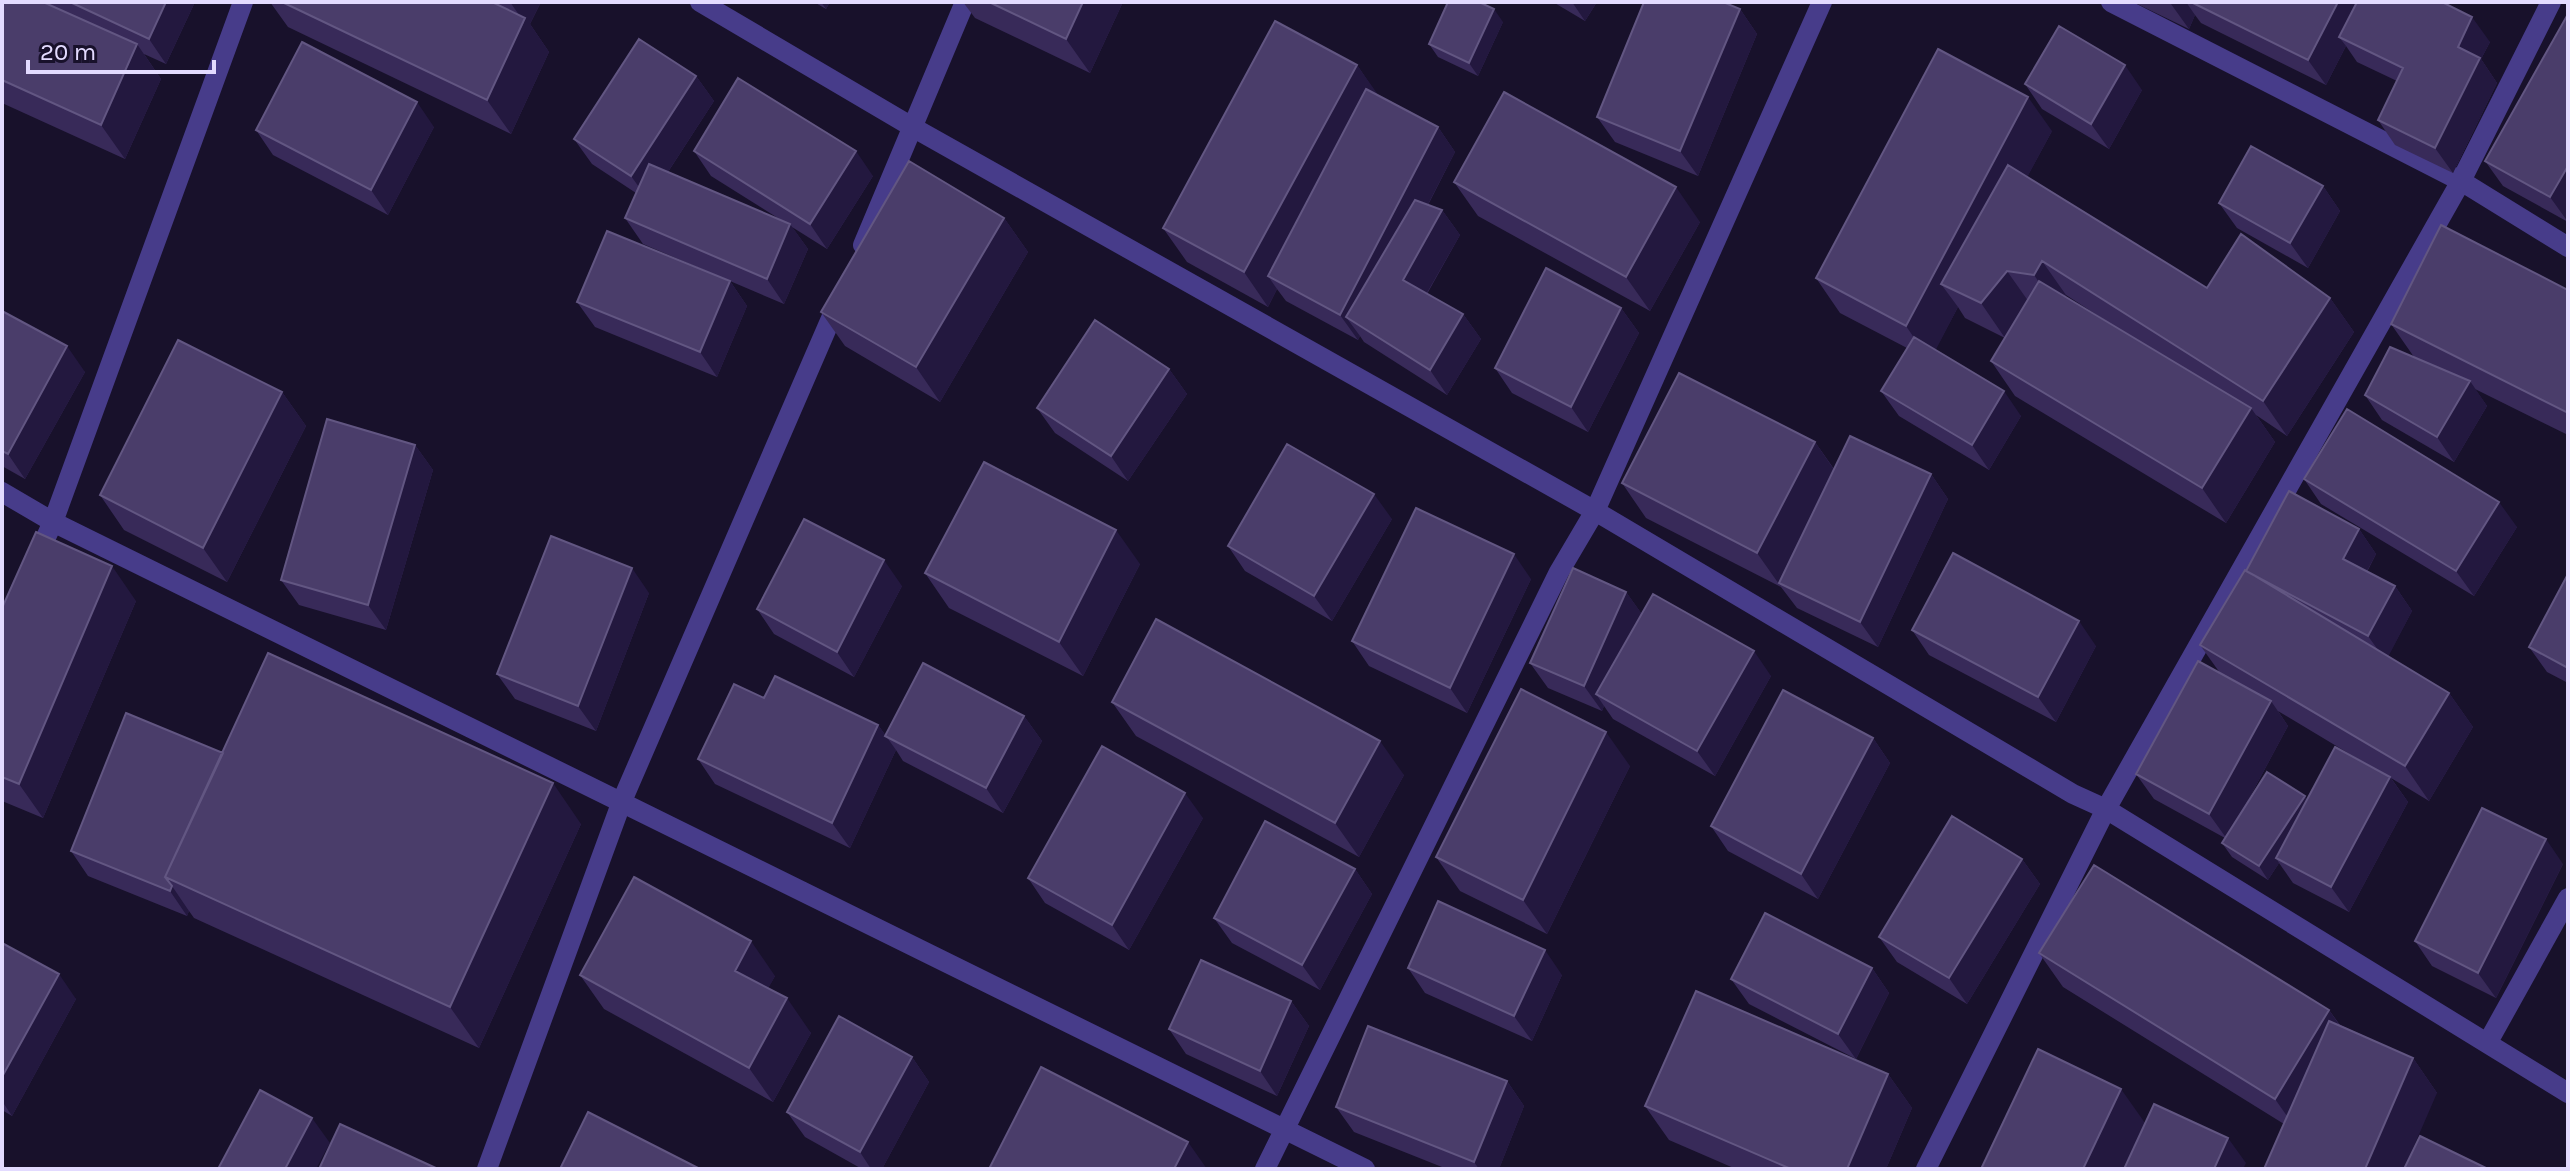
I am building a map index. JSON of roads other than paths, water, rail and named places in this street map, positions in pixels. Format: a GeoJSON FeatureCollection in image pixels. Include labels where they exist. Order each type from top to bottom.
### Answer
{"type":"FeatureCollection","features":[{"type":"Feature","properties":{"kind":"street"},"geometry":{"type":"LineString","coordinates":[[27,579],[53,522],[243,2]]}},
{"type":"Feature","properties":{"kind":"street"},"geometry":{"type":"LineString","coordinates":[[700,2],[914,128],[1595,511],[2073,794],[2106,809],[2568,1093]]}},
{"type":"Feature","properties":{"kind":"street"},"geometry":{"type":"LineString","coordinates":[[857,259],[965,2]]}},
{"type":"Feature","properties":{"kind":"street"},"geometry":{"type":"LineString","coordinates":[[1265,1169],[1559,572],[1595,511],[1822,2]]}},
{"type":"Feature","properties":{"kind":"street"},"geometry":{"type":"LineString","coordinates":[[2111,2],[2461,181],[2568,247]]}},
{"type":"Feature","properties":{"kind":"street"},"geometry":{"type":"LineString","coordinates":[[1926,1169],[2106,809],[2461,181],[2551,2]]}},
{"type":"Feature","properties":{"kind":"street"},"geometry":{"type":"LineString","coordinates":[[487,1169],[622,801],[844,289]]}},
{"type":"Feature","properties":{"kind":"street"},"geometry":{"type":"LineString","coordinates":[[2,492],[53,522],[1365,1169]]}},
{"type":"Feature","properties":{"kind":"street"},"geometry":{"type":"LineString","coordinates":[[2488,1042],[2568,898]]}}]}
